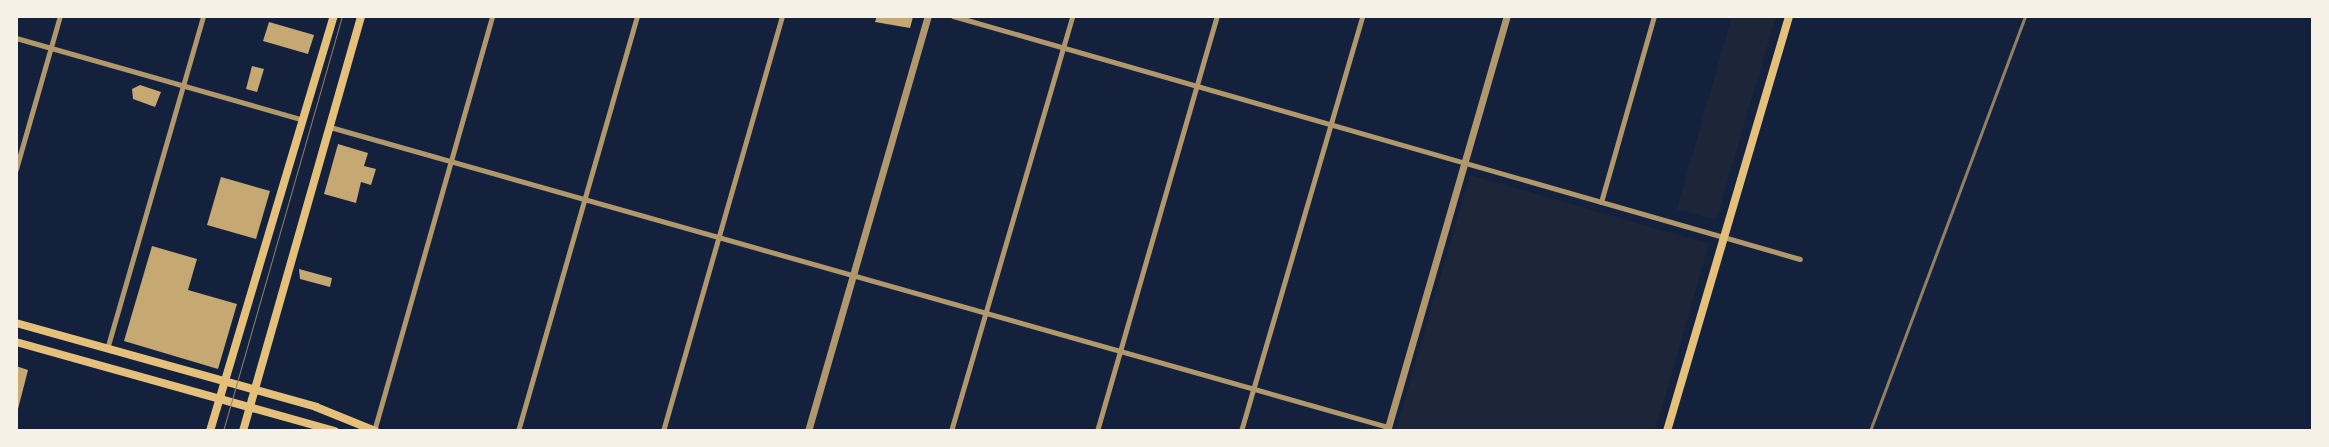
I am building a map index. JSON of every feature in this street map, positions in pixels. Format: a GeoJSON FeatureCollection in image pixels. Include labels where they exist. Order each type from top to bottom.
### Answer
{"type":"FeatureCollection","features":[{"type":"Feature","properties":{"kind":"main road"},"geometry":{"type":"LineString","coordinates":[[210,431],[301,119],[334,16]]}},
{"type":"Feature","properties":{"kind":"main road"},"geometry":{"type":"LineString","coordinates":[[243,431],[361,16]]}},
{"type":"Feature","properties":{"kind":"main road"},"geometry":{"type":"LineString","coordinates":[[1667,431],[1789,16]]}},
{"type":"Feature","properties":{"kind":"main road"},"geometry":{"type":"LineString","coordinates":[[16,323],[325,410],[374,431]]}},
{"type":"Feature","properties":{"kind":"main road"},"geometry":{"type":"LineString","coordinates":[[16,342],[335,431]]}},
{"type":"Feature","properties":{"kind":"street"},"geometry":{"type":"LineString","coordinates":[[16,169],[60,16]]}},
{"type":"Feature","properties":{"kind":"street"},"geometry":{"type":"LineString","coordinates":[[107,349],[203,16]]}},
{"type":"Feature","properties":{"kind":"street"},"geometry":{"type":"LineString","coordinates":[[374,431],[492,16]]}},
{"type":"Feature","properties":{"kind":"street"},"geometry":{"type":"LineString","coordinates":[[518,431],[637,16]]}},
{"type":"Feature","properties":{"kind":"street"},"geometry":{"type":"LineString","coordinates":[[663,431],[782,16]]}},
{"type":"Feature","properties":{"kind":"street"},"geometry":{"type":"LineString","coordinates":[[808,431],[928,16]]}},
{"type":"Feature","properties":{"kind":"street"},"geometry":{"type":"LineString","coordinates":[[953,16],[1064,46],[1800,259]]}},
{"type":"Feature","properties":{"kind":"street"},"geometry":{"type":"LineString","coordinates":[[951,431],[1072,16]]}},
{"type":"Feature","properties":{"kind":"street"},"geometry":{"type":"LineString","coordinates":[[1097,431],[1217,16]]}},
{"type":"Feature","properties":{"kind":"street"},"geometry":{"type":"LineString","coordinates":[[1241,431],[1362,16]]}},
{"type":"Feature","properties":{"kind":"street"},"geometry":{"type":"LineString","coordinates":[[330,127],[1120,350],[1387,429],[1507,16]]}},
{"type":"Feature","properties":{"kind":"street"},"geometry":{"type":"LineString","coordinates":[[1601,202],[1654,16]]}},
{"type":"Feature","properties":{"kind":"street"},"geometry":{"type":"LineString","coordinates":[[16,38],[184,84],[301,119]]}},
{"type":"Feature","properties":{"kind":"shaded area"},"geometry":{"type":"Polygon","coordinates":[[[1732,16],[1776,16],[1716,220],[1677,209],[1732,16]]]}},
{"type":"Feature","properties":{"kind":"shaded area"},"geometry":{"type":"Polygon","coordinates":[[[1470,175],[1709,244],[1655,431],[1396,431],[1470,175]]]}},
{"type":"Feature","properties":{"kind":"building"},"geometry":{"type":"Polygon","coordinates":[[[877,16],[913,17],[910,28],[875,22],[877,16]]]}},
{"type":"Feature","properties":{"kind":"building"},"geometry":{"type":"Polygon","coordinates":[[[269,22],[314,35],[308,54],[263,41],[269,22]]]}},
{"type":"Feature","properties":{"kind":"building"},"geometry":{"type":"Polygon","coordinates":[[[252,66],[264,69],[257,92],[246,89],[252,66]]]}},
{"type":"Feature","properties":{"kind":"building"},"geometry":{"type":"Polygon","coordinates":[[[140,85],[161,92],[155,107],[133,99],[132,89],[140,85]]]}},
{"type":"Feature","properties":{"kind":"building"},"geometry":{"type":"Polygon","coordinates":[[[338,144],[368,153],[364,166],[376,169],[371,185],[361,182],[356,203],[324,194],[338,144]]]}},
{"type":"Feature","properties":{"kind":"building"},"geometry":{"type":"Polygon","coordinates":[[[221,177],[270,191],[256,239],[207,225],[221,177]]]}},
{"type":"Feature","properties":{"kind":"building"},"geometry":{"type":"Polygon","coordinates":[[[152,246],[197,259],[188,290],[237,304],[218,369],[124,341],[152,246]]]}},
{"type":"Feature","properties":{"kind":"building"},"geometry":{"type":"Polygon","coordinates":[[[299,269],[332,278],[330,287],[300,279],[299,269]]]}},
{"type":"Feature","properties":{"kind":"building"},"geometry":{"type":"Polygon","coordinates":[[[16,366],[28,370],[17,413],[16,412],[16,366]]]}},
{"type":"Feature","properties":{"kind":"tram line"},"geometry":{"type":"LineString","coordinates":[[223,431],[342,16]]}},
{"type":"Feature","properties":{"kind":"railway"},"geometry":{"type":"LineString","coordinates":[[1870,431],[2025,16]]}}]}
